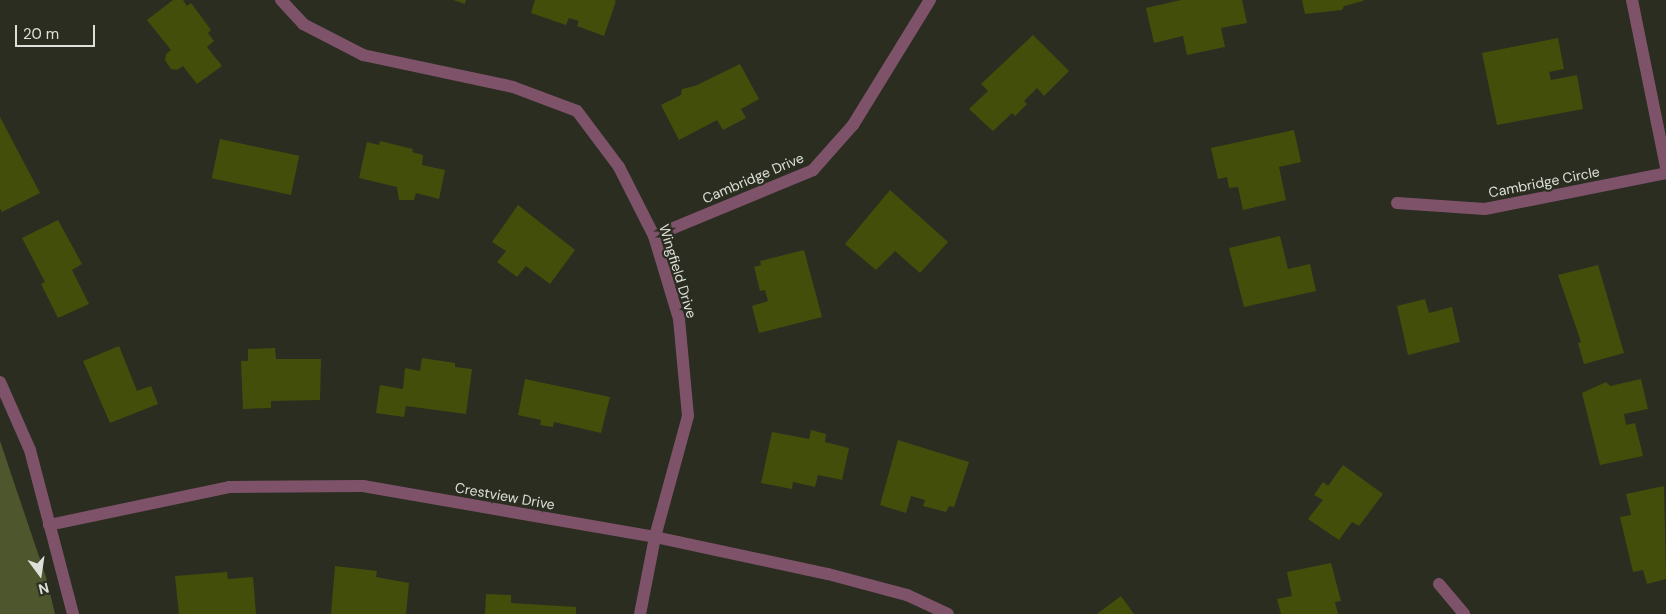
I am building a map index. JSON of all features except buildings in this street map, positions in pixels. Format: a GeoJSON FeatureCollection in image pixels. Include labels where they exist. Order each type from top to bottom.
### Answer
{"type":"FeatureCollection","features":[{"type":"Feature","properties":{"kind":"street","name":"Wingfield Drive"},"geometry":{"type":"LineString","coordinates":[[281,0],[303,24],[363,55],[513,87],[577,111],[619,167],[654,236],[679,319],[688,416],[655,537],[640,614]]}},
{"type":"Feature","properties":{"kind":"street","name":"Cambridge Drive"},"geometry":{"type":"LineString","coordinates":[[654,236],[813,170],[852,125],[930,0]]}},
{"type":"Feature","properties":{"kind":"street"},"geometry":{"type":"LineString","coordinates":[[1632,0],[1666,167]]}},
{"type":"Feature","properties":{"kind":"street","name":"Cambridge Circle"},"geometry":{"type":"LineString","coordinates":[[1397,203],[1485,209],[1666,173]]}},
{"type":"Feature","properties":{"kind":"street"},"geometry":{"type":"LineString","coordinates":[[0,382],[30,450],[73,614]]}},
{"type":"Feature","properties":{"kind":"street","name":"Crestview Drive"},"geometry":{"type":"LineString","coordinates":[[49,525],[229,486],[363,486],[655,537],[828,574],[907,595],[948,614]]}},
{"type":"Feature","properties":{"kind":"street"},"geometry":{"type":"LineString","coordinates":[[1439,584],[1464,614]]}},
{"type":"Feature","properties":{"kind":"green space"},"geometry":{"type":"Polygon","coordinates":[[[0,441],[46,577],[55,614],[0,614],[0,441]]]}}]}
